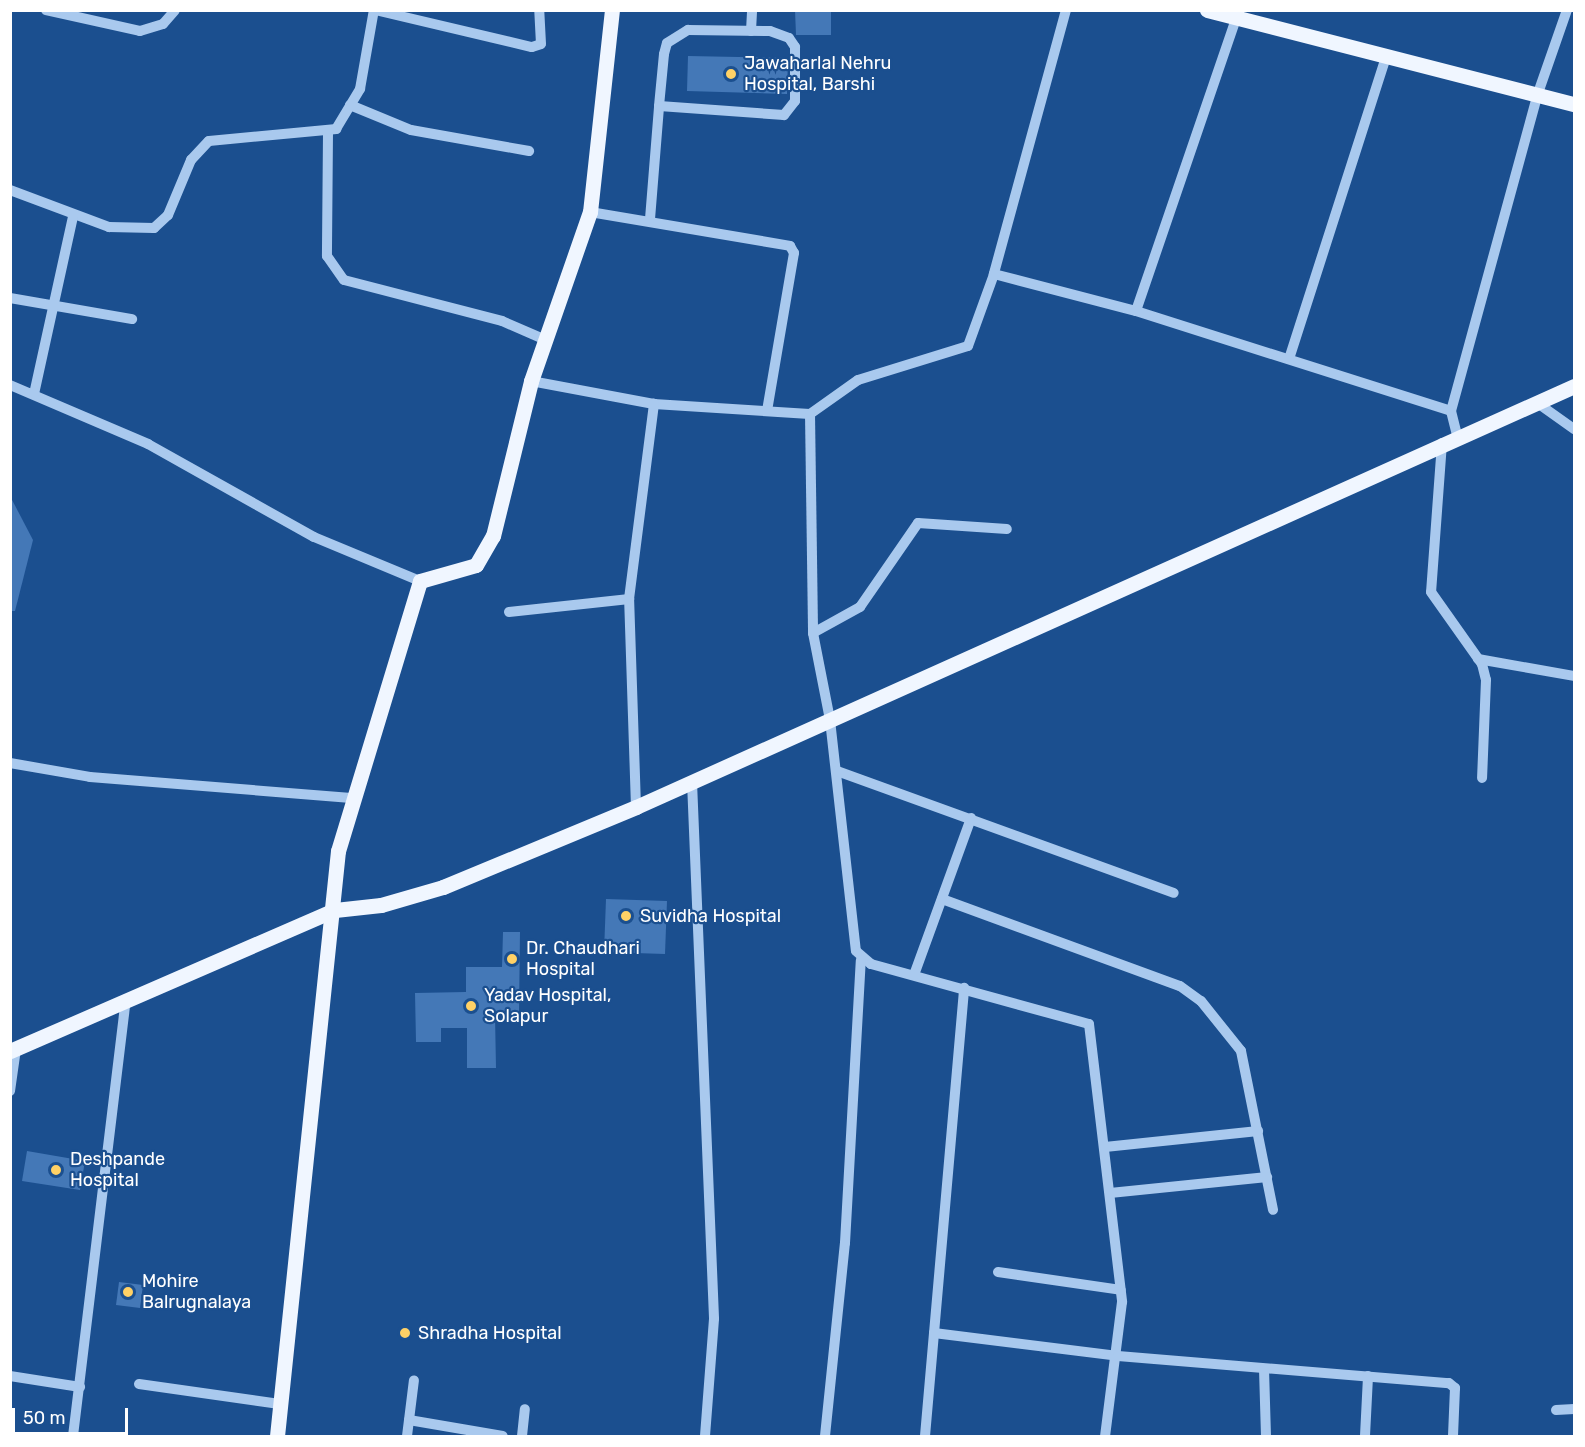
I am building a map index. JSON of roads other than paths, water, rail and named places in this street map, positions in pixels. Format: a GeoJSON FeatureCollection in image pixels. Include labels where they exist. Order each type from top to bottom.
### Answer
{"type":"FeatureCollection","features":[{"type":"Feature","properties":{"kind":"main road"},"geometry":{"type":"LineString","coordinates":[[277,1437],[335,910],[338,851],[351,798],[420,581],[468,570],[486,553],[531,381],[590,212],[612,10]]}},
{"type":"Feature","properties":{"kind":"main road"},"geometry":{"type":"LineString","coordinates":[[1207,10],[1238,14],[1386,57],[1575,104]]}},
{"type":"Feature","properties":{"kind":"main road"},"geometry":{"type":"LineString","coordinates":[[13,1050],[335,910],[381,905],[442,887],[636,807],[1457,435],[1575,386]]}},
{"type":"Feature","properties":{"kind":"street"},"geometry":{"type":"LineString","coordinates":[[46,10],[140,31],[162,24],[176,10]]}},
{"type":"Feature","properties":{"kind":"street"},"geometry":{"type":"LineString","coordinates":[[539,10],[541,44],[532,47],[375,10],[367,64],[351,105],[328,133],[327,256],[344,280],[502,321],[546,340]]}},
{"type":"Feature","properties":{"kind":"street"},"geometry":{"type":"LineString","coordinates":[[751,31],[752,10]]}},
{"type":"Feature","properties":{"kind":"street"},"geometry":{"type":"LineString","coordinates":[[531,381],[654,404],[810,414],[858,380],[968,346],[994,274],[1066,10]]}},
{"type":"Feature","properties":{"kind":"street"},"geometry":{"type":"LineString","coordinates":[[1457,435],[1451,411],[1537,96],[1568,10]]}},
{"type":"Feature","properties":{"kind":"street"},"geometry":{"type":"LineString","coordinates":[[1136,311],[1238,14]]}},
{"type":"Feature","properties":{"kind":"street"},"geometry":{"type":"LineString","coordinates":[[650,219],[659,106],[664,54],[675,34],[751,31],[779,33],[795,46],[792,110],[772,115],[659,106]]}},
{"type":"Feature","properties":{"kind":"street"},"geometry":{"type":"LineString","coordinates":[[1289,359],[1386,57]]}},
{"type":"Feature","properties":{"kind":"street"},"geometry":{"type":"LineString","coordinates":[[351,105],[411,130],[529,152]]}},
{"type":"Feature","properties":{"kind":"street"},"geometry":{"type":"LineString","coordinates":[[10,190],[73,216],[109,227],[154,228],[168,215],[190,159],[209,141],[328,133]]}},
{"type":"Feature","properties":{"kind":"street"},"geometry":{"type":"LineString","coordinates":[[590,212],[650,219],[790,246],[794,253],[766,411]]}},
{"type":"Feature","properties":{"kind":"street"},"geometry":{"type":"LineString","coordinates":[[34,394],[49,308],[73,216]]}},
{"type":"Feature","properties":{"kind":"street"},"geometry":{"type":"LineString","coordinates":[[994,274],[1136,311],[1451,411]]}},
{"type":"Feature","properties":{"kind":"street"},"geometry":{"type":"LineString","coordinates":[[10,298],[49,308],[132,319]]}},
{"type":"Feature","properties":{"kind":"street"},"geometry":{"type":"LineString","coordinates":[[10,385],[148,444],[314,537],[420,581]]}},
{"type":"Feature","properties":{"kind":"street"},"geometry":{"type":"LineString","coordinates":[[1536,402],[1575,429]]}},
{"type":"Feature","properties":{"kind":"street"},"geometry":{"type":"LineString","coordinates":[[636,807],[629,599],[654,404]]}},
{"type":"Feature","properties":{"kind":"street"},"geometry":{"type":"LineString","coordinates":[[810,414],[813,633],[830,720],[861,960],[845,1243],[825,1437]]}},
{"type":"Feature","properties":{"kind":"street"},"geometry":{"type":"LineString","coordinates":[[1442,443],[1431,592],[1478,659],[1486,680],[1482,778]]}},
{"type":"Feature","properties":{"kind":"street"},"geometry":{"type":"LineString","coordinates":[[813,633],[860,607],[918,523],[1007,529]]}},
{"type":"Feature","properties":{"kind":"street"},"geometry":{"type":"LineString","coordinates":[[509,612],[629,599]]}},
{"type":"Feature","properties":{"kind":"street"},"geometry":{"type":"LineString","coordinates":[[1478,659],[1575,676]]}},
{"type":"Feature","properties":{"kind":"street"},"geometry":{"type":"LineString","coordinates":[[10,763],[90,777],[351,798]]}},
{"type":"Feature","properties":{"kind":"street"},"geometry":{"type":"LineString","coordinates":[[837,771],[1174,893]]}},
{"type":"Feature","properties":{"kind":"street"},"geometry":{"type":"LineString","coordinates":[[692,782],[714,1319],[705,1437]]}},
{"type":"Feature","properties":{"kind":"street"},"geometry":{"type":"LineString","coordinates":[[914,975],[972,818]]}},
{"type":"Feature","properties":{"kind":"street"},"geometry":{"type":"LineString","coordinates":[[942,898],[1191,992],[1241,1051],[1273,1210]]}},
{"type":"Feature","properties":{"kind":"street"},"geometry":{"type":"LineString","coordinates":[[861,960],[1089,1024],[1120,1290],[1118,1356],[1105,1437]]}},
{"type":"Feature","properties":{"kind":"street"},"geometry":{"type":"LineString","coordinates":[[925,1437],[964,988]]}},
{"type":"Feature","properties":{"kind":"street"},"geometry":{"type":"LineString","coordinates":[[74,1437],[126,999]]}},
{"type":"Feature","properties":{"kind":"street"},"geometry":{"type":"LineString","coordinates":[[10,1091],[13,1050]]}},
{"type":"Feature","properties":{"kind":"street"},"geometry":{"type":"LineString","coordinates":[[1105,1147],[1258,1131]]}},
{"type":"Feature","properties":{"kind":"street"},"geometry":{"type":"LineString","coordinates":[[1110,1193],[1267,1177]]}},
{"type":"Feature","properties":{"kind":"street"},"geometry":{"type":"LineString","coordinates":[[998,1272],[1120,1290]]}},
{"type":"Feature","properties":{"kind":"street"},"geometry":{"type":"LineString","coordinates":[[934,1333],[1118,1356],[1449,1383],[1455,1388],[1453,1437]]}},
{"type":"Feature","properties":{"kind":"street"},"geometry":{"type":"LineString","coordinates":[[1264,1369],[1266,1437]]}},
{"type":"Feature","properties":{"kind":"street"},"geometry":{"type":"LineString","coordinates":[[10,1376],[80,1387]]}},
{"type":"Feature","properties":{"kind":"street"},"geometry":{"type":"LineString","coordinates":[[1365,1437],[1368,1376]]}},
{"type":"Feature","properties":{"kind":"street"},"geometry":{"type":"LineString","coordinates":[[407,1437],[414,1380]]}},
{"type":"Feature","properties":{"kind":"street"},"geometry":{"type":"LineString","coordinates":[[138,1384],[280,1404]]}},
{"type":"Feature","properties":{"kind":"street"},"geometry":{"type":"LineString","coordinates":[[1556,1410],[1575,1408]]}},
{"type":"Feature","properties":{"kind":"street"},"geometry":{"type":"LineString","coordinates":[[522,1437],[525,1409]]}},
{"type":"Feature","properties":{"kind":"street"},"geometry":{"type":"LineString","coordinates":[[409,1420],[503,1437]]}},
{"type":"Feature","properties":{"kind":"place","name":"Jawaharlal Nehru Hospital, Barshi"},"geometry":{"type":"Point","coordinates":[731,74]}},
{"type":"Feature","properties":{"kind":"place","name":"Suvidha Hospital"},"geometry":{"type":"Point","coordinates":[626,916]}},
{"type":"Feature","properties":{"kind":"place","name":"Dr. Chaudhari Hospital"},"geometry":{"type":"Point","coordinates":[512,959]}},
{"type":"Feature","properties":{"kind":"place","name":"Yadav Hospital, Solapur"},"geometry":{"type":"Point","coordinates":[471,1006]}},
{"type":"Feature","properties":{"kind":"place","name":"Deshpande Hospital"},"geometry":{"type":"Point","coordinates":[56,1170]}},
{"type":"Feature","properties":{"kind":"place","name":"Mohire Balrugnalaya"},"geometry":{"type":"Point","coordinates":[128,1292]}},
{"type":"Feature","properties":{"kind":"place","name":"Shradha Hospital"},"geometry":{"type":"Point","coordinates":[405,1333]}}]}
